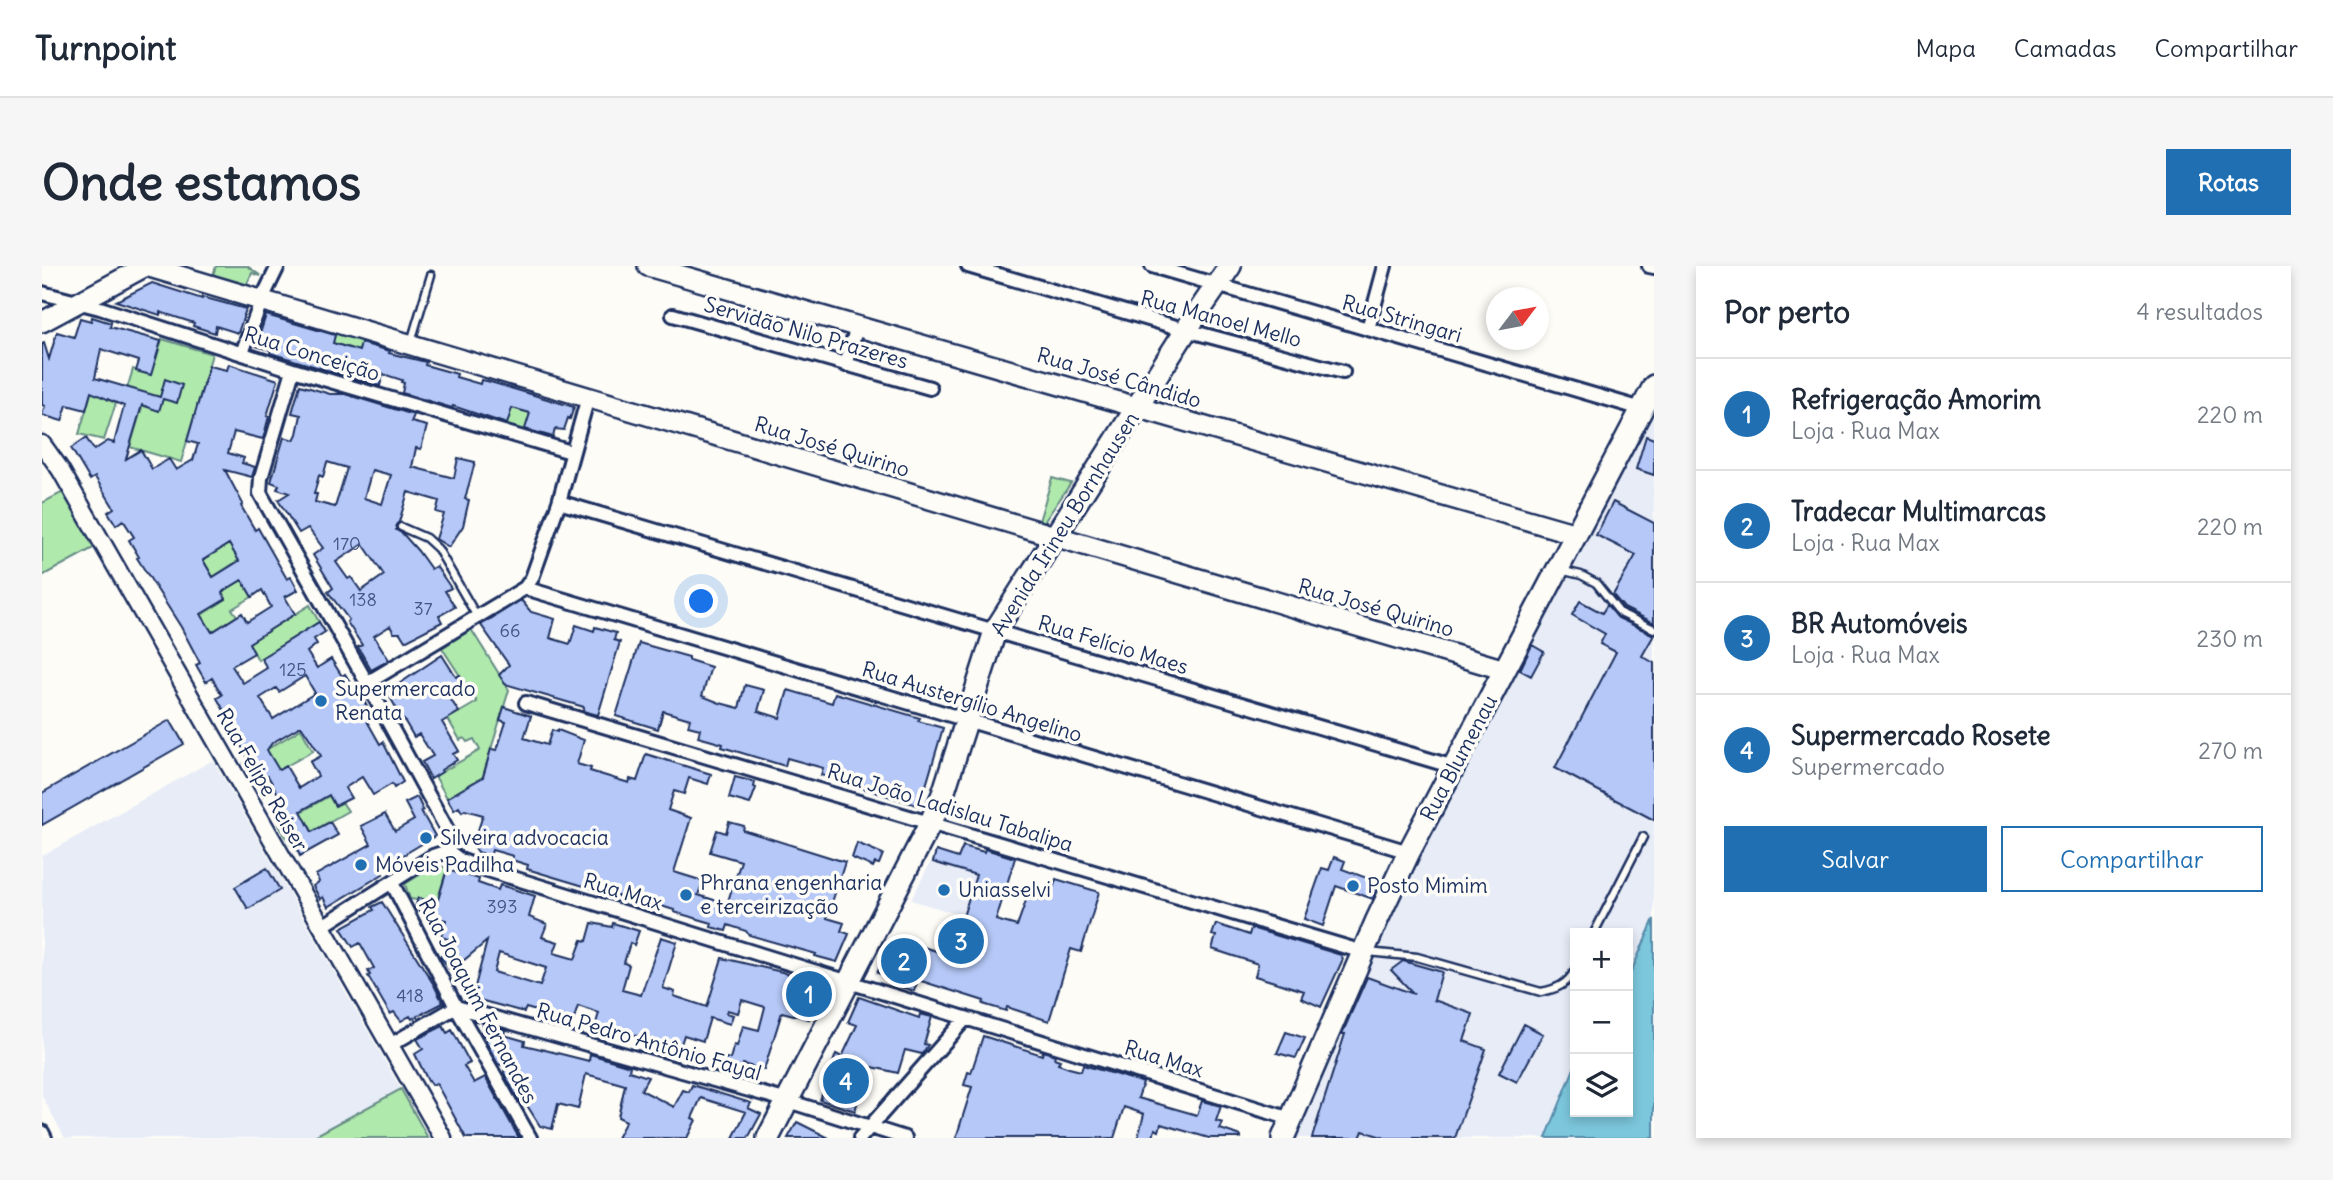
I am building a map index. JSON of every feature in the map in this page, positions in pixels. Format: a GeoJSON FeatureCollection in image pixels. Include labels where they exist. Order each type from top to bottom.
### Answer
{"type":"FeatureCollection","features":[{"type":"Feature","properties":{"kind":"main road","name":"Rua José Quirino"},"geometry":{"type":"LineString","coordinates":[[146,266],[1505,670]]}},
{"type":"Feature","properties":{"kind":"main road"},"geometry":{"type":"LineString","coordinates":[[42,322],[146,266]]}},
{"type":"Feature","properties":{"kind":"main road","name":"Rua José Cândido"},"geometry":{"type":"LineString","coordinates":[[648,266],[1576,534]]}},
{"type":"Feature","properties":{"kind":"main road","name":"Avenida Irineu Bornhausen"},"geometry":{"type":"LineString","coordinates":[[768,1138],[931,822],[943,794],[995,631],[1186,330],[1230,266]]}},
{"type":"Feature","properties":{"kind":"main road","name":"Rua Blumenau"},"geometry":{"type":"LineString","coordinates":[[1287,1128],[1409,852],[1654,386]]}},
{"type":"Feature","properties":{"kind":"street"},"geometry":{"type":"LineString","coordinates":[[242,353],[262,299],[278,266]]}},
{"type":"Feature","properties":{"kind":"street","name":"Rua Manoel Mello"},"geometry":{"type":"LineString","coordinates":[[968,266],[1186,330],[1343,372]]}},
{"type":"Feature","properties":{"kind":"street","name":"Rua Stringari"},"geometry":{"type":"LineString","coordinates":[[1152,266],[1642,409]]}},
{"type":"Feature","properties":{"kind":"street"},"geometry":{"type":"LineString","coordinates":[[1368,329],[1385,266]]}},
{"type":"Feature","properties":{"kind":"street","name":"Rua Conceição"},"geometry":{"type":"LineString","coordinates":[[42,293],[571,452]]}},
{"type":"Feature","properties":{"kind":"street","name":"Servidão Nilo Prazeres"},"geometry":{"type":"LineString","coordinates":[[673,315],[930,388]]}},
{"type":"Feature","properties":{"kind":"street"},"geometry":{"type":"LineString","coordinates":[[846,365],[857,326]]}},
{"type":"Feature","properties":{"kind":"street"},"geometry":{"type":"LineString","coordinates":[[293,370],[261,478],[260,493],[450,835],[448,851],[433,856],[321,927]]}},
{"type":"Feature","properties":{"kind":"street"},"geometry":{"type":"LineString","coordinates":[[367,684],[476,615],[525,588],[532,578],[559,502],[588,397]]}},
{"type":"Feature","properties":{"kind":"street","name":"Rua Felipe Reiser"},"geometry":{"type":"LineString","coordinates":[[42,444],[60,469],[443,1138]]}},
{"type":"Feature","properties":{"kind":"street","name":"Rua Felício Maes"},"geometry":{"type":"LineString","coordinates":[[559,502],[1454,767]]}},
{"type":"Feature","properties":{"kind":"street","name":"Rua Austergílio Angelino"},"geometry":{"type":"LineString","coordinates":[[525,588],[1409,852]]}},
{"type":"Feature","properties":{"kind":"street","name":"Rua João Ladislau Tabalipa"},"geometry":{"type":"LineString","coordinates":[[526,703],[1363,952]]}},
{"type":"Feature","properties":{"kind":"street","name":"Rua Max"},"geometry":{"type":"LineString","coordinates":[[448,851],[460,860],[478,867],[966,1018],[1287,1128]]}},
{"type":"Feature","properties":{"kind":"street","name":"Rua Joaquim Fernandes"},"geometry":{"type":"LineString","coordinates":[[392,883],[456,1007],[530,1138]]}},
{"type":"Feature","properties":{"kind":"street"},"geometry":{"type":"LineString","coordinates":[[390,1045],[456,1007]]}},
{"type":"Feature","properties":{"kind":"street","name":"Rua Pedro Antônio Fayal"},"geometry":{"type":"LineString","coordinates":[[456,1007],[788,1101],[905,1138]]}},
{"type":"Feature","properties":{"kind":"street"},"geometry":{"type":"LineString","coordinates":[[860,1138],[966,1018]]}},
{"type":"Feature","properties":{"kind":"street"},"geometry":{"type":"LineString","coordinates":[[42,1132],[46,1138]]}},
{"type":"Feature","properties":{"kind":"lane"},"geometry":{"type":"LineString","coordinates":[[410,344],[431,275]]}},
{"type":"Feature","properties":{"kind":"lane"},"geometry":{"type":"LineString","coordinates":[[401,527],[426,538],[438,549],[476,615]]}},
{"type":"Feature","properties":{"kind":"lane"},"geometry":{"type":"LineString","coordinates":[[1558,570],[1581,575],[1596,583],[1620,613],[1654,629]]}},
{"type":"Feature","properties":{"kind":"lane"},"geometry":{"type":"LineString","coordinates":[[1597,928],[1643,837]]}},
{"type":"Feature","properties":{"kind":"lane"},"geometry":{"type":"LineString","coordinates":[[1363,952],[1417,957],[1541,992],[1558,989],[1570,979]]}},
{"type":"Feature","properties":{"kind":"shaded area"},"geometry":{"type":"Polygon","coordinates":[[[1654,395],[1654,919],[1633,967],[1633,928],[1570,928],[1570,1078],[1546,1138],[1289,1138],[1381,921],[1654,395]]]}},
{"type":"Feature","properties":{"kind":"shaded area"},"geometry":{"type":"Polygon","coordinates":[[[213,760],[401,1089],[311,1138],[65,1138],[42,1096],[42,856],[213,760]]]}},
{"type":"Feature","properties":{"kind":"shaded area","name":"Uniasselvi"},"geometry":{"type":"Polygon","coordinates":[[[931,861],[976,875],[963,916],[911,900],[931,861]]]}},
{"type":"Feature","properties":{"kind":"green space"},"geometry":{"type":"Polygon","coordinates":[[[216,266],[247,266],[261,276],[252,273],[246,286],[213,275],[216,266]]]}},
{"type":"Feature","properties":{"kind":"green space"},"geometry":{"type":"Polygon","coordinates":[[[336,332],[362,340],[359,351],[335,344],[330,352],[336,332]]]}},
{"type":"Feature","properties":{"kind":"green space"},"geometry":{"type":"Polygon","coordinates":[[[162,339],[212,354],[181,462],[130,447],[146,394],[127,389],[133,369],[147,374],[156,360],[162,339]]]}},
{"type":"Feature","properties":{"kind":"green space"},"geometry":{"type":"Polygon","coordinates":[[[92,390],[109,396],[108,400],[116,403],[104,440],[79,434],[92,390]]]}},
{"type":"Feature","properties":{"kind":"green space"},"geometry":{"type":"Polygon","coordinates":[[[513,402],[522,405],[521,410],[530,413],[525,432],[506,426],[513,402]]]}},
{"type":"Feature","properties":{"kind":"green space"},"geometry":{"type":"Polygon","coordinates":[[[1052,478],[1071,483],[1044,522],[1039,521],[1052,478]]]}},
{"type":"Feature","properties":{"kind":"green space"},"geometry":{"type":"Polygon","coordinates":[[[65,491],[95,547],[42,576],[42,503],[65,491]]]}},
{"type":"Feature","properties":{"kind":"green space"},"geometry":{"type":"Polygon","coordinates":[[[229,544],[239,560],[213,577],[203,560],[229,544]]]}},
{"type":"Feature","properties":{"kind":"green space"},"geometry":{"type":"Polygon","coordinates":[[[242,580],[252,597],[232,609],[237,616],[212,632],[197,618],[226,599],[222,592],[242,580]]]}},
{"type":"Feature","properties":{"kind":"green space"},"geometry":{"type":"Polygon","coordinates":[[[310,605],[319,622],[258,660],[249,643],[310,605]]]}},
{"type":"Feature","properties":{"kind":"green space"},"geometry":{"type":"Polygon","coordinates":[[[471,629],[509,690],[479,789],[474,782],[447,798],[435,776],[480,750],[474,739],[467,742],[464,738],[460,740],[448,719],[477,702],[442,648],[471,629]]]}},
{"type":"Feature","properties":{"kind":"green space"},"geometry":{"type":"Polygon","coordinates":[[[301,729],[313,751],[279,770],[258,768],[264,778],[256,783],[244,763],[301,729]]]}},
{"type":"Feature","properties":{"kind":"green space"},"geometry":{"type":"Polygon","coordinates":[[[329,796],[335,806],[342,802],[348,811],[302,837],[301,835],[311,829],[306,821],[287,829],[294,842],[290,844],[279,825],[329,796]]]}},
{"type":"Feature","properties":{"kind":"green space"},"geometry":{"type":"Polygon","coordinates":[[[436,865],[447,868],[439,895],[456,901],[446,906],[419,898],[410,899],[405,884],[436,865]]]}},
{"type":"Feature","properties":{"kind":"green space"},"geometry":{"type":"Polygon","coordinates":[[[401,1089],[428,1138],[311,1138],[401,1089]]]}},
{"type":"Feature","properties":{"kind":"water"},"geometry":{"type":"Polygon","coordinates":[[[1654,919],[1654,1138],[1546,1138],[1570,1078],[1570,1117],[1633,1117],[1633,967],[1654,919]]]}},
{"type":"Feature","properties":{"kind":"building"},"geometry":{"type":"Polygon","coordinates":[[[152,283],[246,309],[238,333],[216,326],[215,333],[160,312],[160,315],[116,301],[152,283]]]}},
{"type":"Feature","properties":{"kind":"building"},"geometry":{"type":"Polygon","coordinates":[[[266,315],[335,335],[333,343],[359,351],[361,343],[426,362],[425,365],[457,374],[456,377],[480,384],[481,380],[487,381],[574,407],[564,430],[555,429],[553,437],[525,429],[530,413],[512,408],[507,424],[453,406],[452,408],[402,393],[402,380],[383,374],[380,386],[270,353],[271,350],[256,346],[266,315]]]}},
{"type":"Feature","properties":{"kind":"building"},"geometry":{"type":"Polygon","coordinates":[[[92,317],[111,323],[110,327],[161,341],[151,375],[136,371],[139,361],[101,349],[95,378],[160,397],[165,379],[182,385],[177,403],[163,399],[159,411],[142,405],[126,459],[141,450],[152,469],[169,459],[176,470],[193,460],[198,444],[187,441],[209,366],[227,370],[229,364],[278,380],[263,439],[234,432],[228,453],[244,458],[242,463],[255,467],[252,477],[225,470],[255,530],[258,528],[287,579],[291,577],[298,590],[285,597],[295,614],[249,643],[254,653],[232,666],[243,683],[267,668],[261,658],[319,622],[325,632],[314,639],[317,644],[307,652],[317,668],[331,659],[342,676],[345,674],[360,698],[362,697],[373,718],[367,721],[380,744],[383,742],[403,782],[394,788],[392,784],[373,795],[362,777],[345,788],[351,798],[335,806],[329,795],[301,811],[312,832],[330,822],[338,835],[300,856],[287,829],[294,825],[290,815],[268,776],[264,778],[252,758],[249,760],[217,698],[222,695],[212,678],[206,682],[196,665],[200,663],[181,627],[137,558],[139,557],[129,540],[134,537],[123,520],[116,525],[108,512],[114,508],[95,477],[90,480],[71,448],[86,438],[94,450],[108,441],[114,443],[124,406],[91,392],[86,410],[67,405],[62,421],[42,415],[45,406],[42,405],[42,344],[44,343],[49,359],[57,332],[74,337],[80,318],[91,321],[92,317]],[[229,544],[203,560],[213,577],[239,561],[229,544]],[[242,580],[222,592],[226,599],[201,614],[212,632],[242,613],[247,622],[271,607],[262,590],[252,597],[242,580]],[[305,676],[279,692],[276,688],[260,698],[273,719],[315,693],[305,676]],[[302,727],[272,743],[267,750],[279,770],[286,766],[299,788],[318,776],[310,762],[321,756],[302,727]]]}},
{"type":"Feature","properties":{"kind":"building"},"geometry":{"type":"Polygon","coordinates":[[[300,385],[330,394],[345,394],[414,415],[411,422],[427,426],[421,449],[416,448],[412,467],[454,478],[458,458],[475,462],[465,499],[469,500],[463,526],[449,547],[436,539],[444,514],[436,512],[439,501],[408,492],[396,525],[396,530],[403,534],[431,569],[436,566],[451,588],[445,591],[455,607],[439,616],[442,622],[405,641],[400,633],[394,633],[390,626],[374,636],[389,660],[371,670],[358,647],[362,645],[347,622],[349,620],[328,592],[333,588],[313,555],[323,548],[308,528],[299,533],[278,500],[289,493],[277,489],[279,485],[271,482],[284,437],[294,440],[297,434],[301,415],[292,413],[300,385]],[[327,462],[323,477],[319,475],[314,494],[317,494],[315,502],[335,507],[347,468],[327,462]],[[372,470],[364,498],[382,504],[391,475],[372,470]],[[363,544],[336,562],[361,591],[384,575],[363,544]]]}},
{"type":"Feature","properties":{"kind":"building"},"geometry":{"type":"Polygon","coordinates":[[[1646,436],[1654,439],[1654,475],[1636,469],[1646,436]]]}},
{"type":"Feature","properties":{"kind":"building"},"geometry":{"type":"Polygon","coordinates":[[[1613,502],[1654,523],[1654,623],[1624,608],[1613,595],[1636,555],[1596,535],[1613,502]]]}},
{"type":"Feature","properties":{"kind":"building"},"geometry":{"type":"Polygon","coordinates":[[[521,600],[531,612],[555,619],[550,638],[570,644],[576,625],[594,631],[595,627],[616,633],[614,640],[620,642],[598,715],[583,711],[584,707],[505,684],[499,675],[509,665],[481,625],[521,600]]]}},
{"type":"Feature","properties":{"kind":"building"},"geometry":{"type":"Polygon","coordinates":[[[1580,601],[1602,613],[1607,605],[1618,618],[1654,635],[1642,656],[1654,663],[1654,820],[1555,768],[1616,652],[1600,644],[1605,634],[1572,615],[1580,601]]]}},
{"type":"Feature","properties":{"kind":"building"},"geometry":{"type":"Polygon","coordinates":[[[639,643],[689,657],[689,660],[711,667],[702,696],[720,703],[739,708],[745,685],[764,690],[758,711],[780,718],[788,690],[832,703],[835,693],[920,718],[918,721],[943,728],[920,806],[821,775],[823,768],[787,758],[785,766],[722,747],[723,744],[698,737],[700,729],[688,726],[690,719],[663,711],[658,729],[616,716],[639,643]]]}},
{"type":"Feature","properties":{"kind":"building"},"geometry":{"type":"Polygon","coordinates":[[[1532,645],[1544,652],[1531,676],[1520,670],[1532,645]]]}},
{"type":"Feature","properties":{"kind":"building"},"geometry":{"type":"Polygon","coordinates":[[[442,655],[456,677],[460,675],[466,686],[449,697],[459,712],[442,722],[459,751],[453,754],[457,760],[431,779],[422,762],[433,756],[419,734],[414,737],[404,720],[399,722],[394,713],[398,711],[387,692],[442,655]]]}},
{"type":"Feature","properties":{"kind":"building"},"geometry":{"type":"Polygon","coordinates":[[[504,707],[531,716],[524,738],[547,745],[552,730],[558,730],[584,740],[577,764],[591,768],[590,771],[629,783],[630,779],[637,781],[646,754],[711,774],[708,784],[689,778],[684,794],[674,791],[668,810],[691,818],[674,872],[703,881],[698,895],[727,904],[741,861],[710,852],[717,830],[726,833],[729,822],[744,826],[743,830],[845,862],[827,918],[844,923],[841,931],[849,934],[837,962],[749,935],[746,931],[728,925],[726,931],[711,927],[712,923],[655,904],[654,907],[527,869],[528,865],[512,860],[513,856],[492,850],[490,856],[478,852],[473,845],[483,815],[465,810],[462,812],[459,807],[454,810],[447,798],[483,777],[491,749],[497,750],[506,722],[500,720],[504,707]]]}},
{"type":"Feature","properties":{"kind":"building"},"geometry":{"type":"Polygon","coordinates":[[[170,720],[184,744],[42,825],[42,793],[170,720]]]}},
{"type":"Feature","properties":{"kind":"building"},"geometry":{"type":"Polygon","coordinates":[[[735,777],[755,782],[756,788],[750,804],[729,798],[735,777]]]}},
{"type":"Feature","properties":{"kind":"building"},"geometry":{"type":"Polygon","coordinates":[[[417,797],[423,810],[421,811],[435,836],[380,869],[383,874],[328,907],[313,886],[319,882],[316,875],[371,844],[361,826],[385,814],[395,831],[414,820],[405,803],[417,797]]]}},
{"type":"Feature","properties":{"kind":"building"},"geometry":{"type":"Polygon","coordinates":[[[857,843],[883,854],[879,864],[875,863],[873,867],[852,858],[857,843]]]}},
{"type":"Feature","properties":{"kind":"building"},"geometry":{"type":"Polygon","coordinates":[[[963,846],[1015,858],[996,920],[1017,926],[1029,892],[1050,899],[1056,879],[1099,892],[1081,952],[1071,949],[1049,1021],[1007,1007],[1006,1011],[983,1004],[984,1001],[918,980],[914,991],[892,984],[894,978],[877,973],[895,938],[939,952],[949,919],[961,923],[976,875],[933,862],[936,851],[958,858],[963,846]]]}},
{"type":"Feature","properties":{"kind":"building"},"geometry":{"type":"Polygon","coordinates":[[[1334,857],[1345,861],[1342,869],[1378,882],[1373,899],[1336,886],[1323,926],[1304,919],[1322,868],[1329,870],[1334,857]]]}},
{"type":"Feature","properties":{"kind":"building"},"geometry":{"type":"Polygon","coordinates":[[[267,868],[280,890],[248,909],[235,887],[267,868]]]}},
{"type":"Feature","properties":{"kind":"building"},"geometry":{"type":"Polygon","coordinates":[[[447,870],[479,879],[478,883],[498,890],[500,885],[535,896],[529,917],[547,924],[542,937],[558,942],[554,953],[575,959],[582,940],[587,941],[592,923],[612,927],[613,923],[639,931],[634,945],[630,943],[624,963],[629,965],[622,990],[641,995],[661,937],[677,942],[663,988],[675,992],[674,996],[707,1007],[722,958],[782,972],[825,987],[809,1019],[782,1012],[764,1070],[743,1064],[739,1077],[722,1072],[726,1058],[730,1059],[734,1045],[737,1046],[743,1026],[759,1030],[765,1007],[742,1000],[738,1013],[727,1010],[726,1013],[733,1015],[730,1024],[710,1018],[703,1041],[684,1035],[678,1053],[660,1048],[662,1044],[618,1030],[615,1037],[594,1030],[599,1013],[578,1006],[573,1022],[526,1008],[524,1012],[472,998],[487,941],[451,971],[440,956],[458,942],[441,937],[446,920],[429,916],[415,908],[418,898],[437,903],[447,870]],[[499,953],[494,972],[540,986],[546,968],[499,953]]]}},
{"type":"Feature","properties":{"kind":"building"},"geometry":{"type":"Polygon","coordinates":[[[382,902],[443,1003],[412,1019],[410,1016],[401,1021],[394,1012],[390,1014],[368,976],[368,971],[374,968],[360,943],[353,947],[341,928],[374,910],[372,907],[382,902]]]}},
{"type":"Feature","properties":{"kind":"building"},"geometry":{"type":"Polygon","coordinates":[[[1216,924],[1249,935],[1251,928],[1341,955],[1343,959],[1321,1007],[1301,998],[1304,991],[1255,976],[1258,964],[1212,949],[1216,936],[1212,935],[1216,924]]]}},
{"type":"Feature","properties":{"kind":"building"},"geometry":{"type":"Polygon","coordinates":[[[1403,961],[1442,972],[1434,1000],[1473,1014],[1464,1041],[1486,1049],[1455,1138],[1385,1138],[1363,1131],[1360,1138],[1312,1138],[1345,1034],[1342,1034],[1367,977],[1414,994],[1391,970],[1403,961]]]}},
{"type":"Feature","properties":{"kind":"building"},"geometry":{"type":"Polygon","coordinates":[[[859,997],[919,1018],[920,1014],[932,1017],[924,1044],[928,1045],[922,1054],[905,1050],[898,1073],[868,1066],[855,1111],[820,1100],[836,1054],[842,1057],[857,1025],[848,1022],[859,997]]]}},
{"type":"Feature","properties":{"kind":"building"},"geometry":{"type":"Polygon","coordinates":[[[483,1024],[505,1030],[504,1035],[525,1041],[524,1045],[589,1061],[590,1054],[630,1066],[629,1071],[648,1077],[641,1090],[674,1107],[683,1090],[689,1092],[692,1085],[751,1103],[748,1108],[761,1114],[748,1138],[733,1138],[746,1112],[701,1098],[692,1118],[696,1120],[687,1138],[617,1138],[626,1121],[618,1117],[625,1085],[586,1074],[578,1109],[558,1104],[552,1129],[540,1126],[523,1099],[519,1101],[504,1073],[505,1066],[498,1064],[486,1042],[487,1039],[481,1033],[483,1024]]]}},
{"type":"Feature","properties":{"kind":"building"},"geometry":{"type":"Polygon","coordinates":[[[1524,1024],[1543,1034],[1517,1082],[1499,1073],[1524,1024]]]}},
{"type":"Feature","properties":{"kind":"building"},"geometry":{"type":"Polygon","coordinates":[[[443,1026],[447,1033],[452,1030],[470,1063],[464,1066],[474,1083],[485,1077],[519,1138],[466,1138],[436,1083],[432,1085],[428,1081],[415,1054],[423,1049],[417,1039],[443,1026]]]}},
{"type":"Feature","properties":{"kind":"building"},"geometry":{"type":"Polygon","coordinates":[[[1286,1032],[1305,1038],[1296,1058],[1277,1053],[1286,1032]]]}},
{"type":"Feature","properties":{"kind":"building"},"geometry":{"type":"Polygon","coordinates":[[[983,1036],[1042,1055],[1043,1051],[1055,1055],[1054,1058],[1060,1060],[1058,1064],[1069,1068],[1081,1071],[1083,1065],[1143,1083],[1138,1098],[1197,1115],[1202,1101],[1221,1106],[1216,1121],[1223,1123],[1220,1129],[1241,1138],[1209,1138],[1161,1124],[1159,1131],[1155,1129],[1153,1138],[1138,1138],[1144,1114],[1124,1107],[1114,1138],[956,1138],[972,1087],[964,1085],[968,1072],[971,1073],[983,1036]]]}},
{"type":"Feature","properties":{"kind":"building"},"geometry":{"type":"Polygon","coordinates":[[[797,1122],[829,1138],[788,1138],[797,1122]]]}},
{"type":"Feature","properties":{"kind":"place","name":"Supermercado Renata"},"geometry":{"type":"Point","coordinates":[321,701]}},
{"type":"Feature","properties":{"kind":"place","name":"Silveira advocacia"},"geometry":{"type":"Point","coordinates":[426,838]}},
{"type":"Feature","properties":{"kind":"place","name":"Móveis Padilha"},"geometry":{"type":"Point","coordinates":[361,865]}},
{"type":"Feature","properties":{"kind":"place","name":"Posto Mimim"},"geometry":{"type":"Point","coordinates":[1353,886]}},
{"type":"Feature","properties":{"kind":"place","name":"Uniasselvi"},"geometry":{"type":"Point","coordinates":[944,890]}},
{"type":"Feature","properties":{"kind":"place","name":"Phrana engenharia e terceirização"},"geometry":{"type":"Point","coordinates":[686,895]}},
{"type":"Feature","properties":{"kind":"place","name":"BR Automóveis"},"geometry":{"type":"Point","coordinates":[961,941]}},
{"type":"Feature","properties":{"kind":"place","name":"Tradecar Multimarcas"},"geometry":{"type":"Point","coordinates":[904,961]}},
{"type":"Feature","properties":{"kind":"place","name":"Refrigeração Amorim"},"geometry":{"type":"Point","coordinates":[809,994]}},
{"type":"Feature","properties":{"kind":"place","name":"Supermercado Rosete"},"geometry":{"type":"Point","coordinates":[846,1081]}}]}
